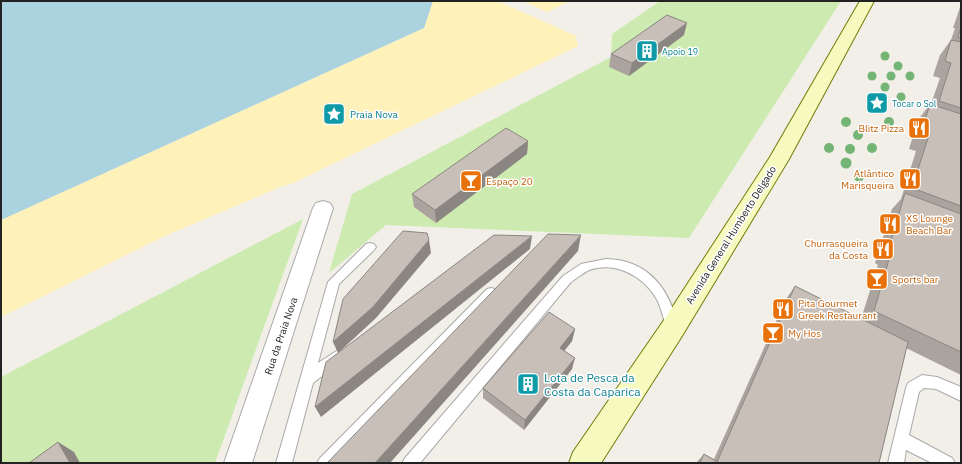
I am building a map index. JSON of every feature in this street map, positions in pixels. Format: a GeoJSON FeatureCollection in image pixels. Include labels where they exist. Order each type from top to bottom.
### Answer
{"type":"FeatureCollection","features":[{"type":"Feature","properties":{"kind":"main road","name":"Avenida General Humberto Delgado"},"geometry":{"type":"LineString","coordinates":[[584,463],[673,328],[779,159],[867,1]]}},
{"type":"Feature","properties":{"kind":"street","name":"Rua da Praia Nova"},"geometry":{"type":"LineString","coordinates":[[238,463],[323,208]]}},
{"type":"Feature","properties":{"kind":"lane"},"geometry":{"type":"LineString","coordinates":[[284,463],[334,282],[370,248]]}},
{"type":"Feature","properties":{"kind":"lane"},"geometry":{"type":"LineString","coordinates":[[410,463],[567,279],[585,267],[600,264],[618,264],[641,272],[652,283],[665,301],[670,312],[673,328]]}},
{"type":"Feature","properties":{"kind":"lane"},"geometry":{"type":"LineString","coordinates":[[325,463],[491,293]]}},
{"type":"Feature","properties":{"kind":"lane"},"geometry":{"type":"LineString","coordinates":[[307,379],[345,351]]}},
{"type":"Feature","properties":{"kind":"lane"},"geometry":{"type":"LineString","coordinates":[[896,463],[913,388],[922,381],[938,383],[961,394]]}},
{"type":"Feature","properties":{"kind":"lane"},"geometry":{"type":"LineString","coordinates":[[901,439],[947,463]]}},
{"type":"Feature","properties":{"kind":"green space"},"geometry":{"type":"Polygon","coordinates":[[[660,1],[841,1],[689,238],[386,225],[329,273],[352,194],[611,57],[612,34],[660,1]]]}},
{"type":"Feature","properties":{"kind":"green space"},"geometry":{"type":"Polygon","coordinates":[[[303,219],[215,463],[1,463],[1,377],[303,219]]]}},
{"type":"Feature","properties":{"kind":"sand","name":"Praia Nova"},"geometry":{"type":"Polygon","coordinates":[[[433,1],[498,1],[576,36],[578,46],[293,183],[165,236],[1,317],[1,220],[424,28],[433,1]]]}},
{"type":"Feature","properties":{"kind":"sand"},"geometry":{"type":"Polygon","coordinates":[[[522,1],[570,1],[547,12],[522,1]]]}},
{"type":"Feature","properties":{"kind":"water"},"geometry":{"type":"Polygon","coordinates":[[[1,1],[433,1],[424,28],[1,220],[1,1]]]}},
{"type":"Feature","properties":{"kind":"building"},"geometry":{"type":"Polygon","coordinates":[[[667,15],[687,23],[632,63],[611,54],[667,15]]]}},
{"type":"Feature","properties":{"kind":"building"},"geometry":{"type":"Polygon","coordinates":[[[961,28],[961,38],[958,37],[961,28]]]}},
{"type":"Feature","properties":{"kind":"building"},"geometry":{"type":"Polygon","coordinates":[[[951,40],[961,42],[961,108],[939,101],[951,63],[945,61],[951,40]]]}},
{"type":"Feature","properties":{"kind":"building"},"geometry":{"type":"Polygon","coordinates":[[[930,104],[961,114],[961,206],[912,188],[929,135],[921,133],[930,104]]]}},
{"type":"Feature","properties":{"kind":"building"},"geometry":{"type":"Polygon","coordinates":[[[506,128],[528,141],[435,210],[412,194],[506,128]]]}},
{"type":"Feature","properties":{"kind":"building"},"geometry":{"type":"Polygon","coordinates":[[[905,193],[961,214],[961,352],[874,311],[892,249],[889,248],[905,193]]]}},
{"type":"Feature","properties":{"kind":"building"},"geometry":{"type":"Polygon","coordinates":[[[403,231],[427,233],[429,240],[373,307],[333,342],[343,299],[403,231]]]}},
{"type":"Feature","properties":{"kind":"building"},"geometry":{"type":"Polygon","coordinates":[[[548,234],[581,235],[375,463],[327,463],[548,234]]]}},
{"type":"Feature","properties":{"kind":"building"},"geometry":{"type":"Polygon","coordinates":[[[494,235],[532,236],[315,407],[326,362],[494,235]]]}},
{"type":"Feature","properties":{"kind":"building"},"geometry":{"type":"Polygon","coordinates":[[[795,286],[908,342],[879,463],[700,463],[704,454],[717,462],[795,286]]]}},
{"type":"Feature","properties":{"kind":"building","name":"Lota de Pesca da Costa da Caparica"},"geometry":{"type":"Polygon","coordinates":[[[549,312],[575,329],[560,348],[575,358],[525,420],[483,388],[549,312]]]}},
{"type":"Feature","properties":{"kind":"building"},"geometry":{"type":"Polygon","coordinates":[[[58,442],[70,463],[29,463],[58,442]]]}},
{"type":"Feature","properties":{"kind":"place","name":"Apoio 19"},"geometry":{"type":"Point","coordinates":[647,51]}},
{"type":"Feature","properties":{"kind":"place","name":"Tocar o Sol"},"geometry":{"type":"Point","coordinates":[877,103]}},
{"type":"Feature","properties":{"kind":"place","name":"Praia Nova"},"geometry":{"type":"Point","coordinates":[334,114]}},
{"type":"Feature","properties":{"kind":"place","name":"Blitz Pizza"},"geometry":{"type":"Point","coordinates":[919,128]}},
{"type":"Feature","properties":{"kind":"place","name":"Atlântico Marisqueira"},"geometry":{"type":"Point","coordinates":[910,179]}},
{"type":"Feature","properties":{"kind":"place","name":"Espaço 20"},"geometry":{"type":"Point","coordinates":[471,181]}},
{"type":"Feature","properties":{"kind":"place","name":"XS Lounge Beach Bar"},"geometry":{"type":"Point","coordinates":[890,224]}},
{"type":"Feature","properties":{"kind":"place","name":"Churrasqueira da Costa"},"geometry":{"type":"Point","coordinates":[883,249]}},
{"type":"Feature","properties":{"kind":"place","name":"Sports bar"},"geometry":{"type":"Point","coordinates":[877,279]}},
{"type":"Feature","properties":{"kind":"place","name":"Pita Gourmet Greek Restaurant"},"geometry":{"type":"Point","coordinates":[783,309]}},
{"type":"Feature","properties":{"kind":"place","name":"My Hos"},"geometry":{"type":"Point","coordinates":[773,333]}},
{"type":"Feature","properties":{"kind":"place","name":"Lota de Pesca da Costa da Caparica"},"geometry":{"type":"Point","coordinates":[528,384]}}]}
